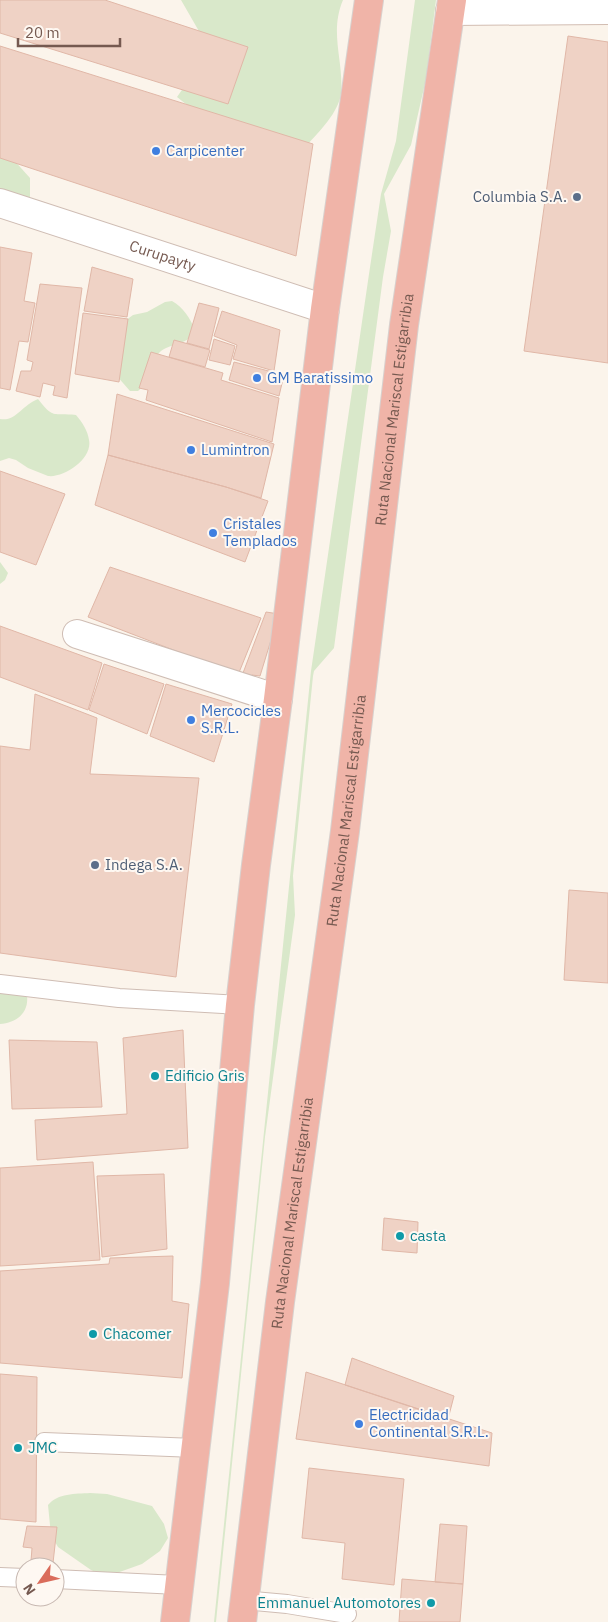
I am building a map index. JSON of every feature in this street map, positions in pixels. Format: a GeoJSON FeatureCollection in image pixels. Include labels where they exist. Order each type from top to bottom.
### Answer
{"type":"FeatureCollection","features":[{"type":"Feature","properties":{"kind":"highway"},"geometry":{"type":"LineString","coordinates":[[175,1622],[214,1283],[240,1005],[256,865],[325,309],[370,0]]}},
{"type":"Feature","properties":{"kind":"highway","name":"Ruta Nacional Mariscal Estigarribia"},"geometry":{"type":"LineString","coordinates":[[243,1611],[280,1302],[346,821],[404,325],[451,6]]}},
{"type":"Feature","properties":{"kind":"street"},"geometry":{"type":"LineString","coordinates":[[451,6],[608,10]]}},
{"type":"Feature","properties":{"kind":"street","name":"Curupayty"},"geometry":{"type":"LineString","coordinates":[[0,203],[325,309]]}},
{"type":"Feature","properties":{"kind":"street"},"geometry":{"type":"LineString","coordinates":[[77,634],[278,698]]}},
{"type":"Feature","properties":{"kind":"lane"},"geometry":{"type":"LineString","coordinates":[[0,984],[119,998],[240,1005]]}},
{"type":"Feature","properties":{"kind":"lane"},"geometry":{"type":"LineString","coordinates":[[44,1442],[195,1448]]}},
{"type":"Feature","properties":{"kind":"lane"},"geometry":{"type":"LineString","coordinates":[[0,1576],[15,1577]]}},
{"type":"Feature","properties":{"kind":"lane"},"geometry":{"type":"LineString","coordinates":[[65,1579],[178,1585]]}},
{"type":"Feature","properties":{"kind":"lane"},"geometry":{"type":"LineString","coordinates":[[243,1611],[287,1604],[347,1614]]}},
{"type":"Feature","properties":{"kind":"green space"},"geometry":{"type":"Polygon","coordinates":[[[181,0],[343,0],[337,24],[341,93],[333,114],[307,145],[220,131],[177,97],[193,74],[215,59],[181,0]]]}},
{"type":"Feature","properties":{"kind":"green space"},"geometry":{"type":"Polygon","coordinates":[[[415,0],[436,0],[426,79],[411,145],[384,194],[391,231],[383,277],[334,648],[314,671],[313,676],[293,876],[295,915],[265,1137],[216,1622],[214,1622],[311,671],[381,194],[396,141],[415,0]]]}},
{"type":"Feature","properties":{"kind":"green space"},"geometry":{"type":"Polygon","coordinates":[[[0,157],[12,158],[30,178],[30,205],[0,212],[0,157]]]}},
{"type":"Feature","properties":{"kind":"green space"},"geometry":{"type":"Polygon","coordinates":[[[172,301],[186,314],[195,331],[187,340],[168,347],[159,353],[142,387],[138,391],[130,391],[116,375],[122,323],[133,315],[147,312],[165,302],[172,301]]]}},
{"type":"Feature","properties":{"kind":"green space"},"geometry":{"type":"Polygon","coordinates":[[[38,399],[47,410],[54,414],[76,415],[88,437],[89,447],[82,460],[76,466],[55,476],[48,476],[9,458],[0,461],[0,419],[15,416],[38,399]]]}},
{"type":"Feature","properties":{"kind":"green space"},"geometry":{"type":"Polygon","coordinates":[[[0,562],[8,573],[5,580],[0,584],[0,562]]]}},
{"type":"Feature","properties":{"kind":"green space"},"geometry":{"type":"Polygon","coordinates":[[[0,986],[27,996],[27,1002],[24,1012],[20,1016],[11,1022],[0,1024],[0,986]]]}},
{"type":"Feature","properties":{"kind":"green space"},"geometry":{"type":"Polygon","coordinates":[[[90,1493],[107,1494],[152,1506],[164,1524],[168,1538],[160,1551],[142,1564],[114,1574],[100,1574],[91,1570],[58,1547],[51,1535],[48,1505],[62,1496],[90,1493]]]}},
{"type":"Feature","properties":{"kind":"building"},"geometry":{"type":"Polygon","coordinates":[[[0,0],[105,0],[248,47],[228,104],[0,33],[0,0]]]}},
{"type":"Feature","properties":{"kind":"building","name":"Columbia S.A."},"geometry":{"type":"Polygon","coordinates":[[[568,36],[608,42],[608,363],[524,351],[568,36]]]}},
{"type":"Feature","properties":{"kind":"building","name":"Carpicenter"},"geometry":{"type":"Polygon","coordinates":[[[0,46],[313,144],[296,256],[0,158],[0,46]]]}},
{"type":"Feature","properties":{"kind":"building"},"geometry":{"type":"Polygon","coordinates":[[[0,247],[32,253],[24,301],[35,303],[28,342],[19,341],[10,390],[0,388],[0,247]]]}},
{"type":"Feature","properties":{"kind":"building"},"geometry":{"type":"Polygon","coordinates":[[[92,267],[133,279],[127,317],[84,311],[92,267]]]}},
{"type":"Feature","properties":{"kind":"building"},"geometry":{"type":"Polygon","coordinates":[[[40,284],[82,288],[67,398],[53,395],[55,386],[43,383],[40,397],[16,391],[21,371],[31,371],[33,362],[27,360],[40,284]]]}},
{"type":"Feature","properties":{"kind":"building"},"geometry":{"type":"Polygon","coordinates":[[[199,303],[219,308],[209,349],[187,343],[199,303]]]}},
{"type":"Feature","properties":{"kind":"building"},"geometry":{"type":"Polygon","coordinates":[[[222,311],[280,330],[274,371],[233,359],[237,345],[214,336],[222,311]]]}},
{"type":"Feature","properties":{"kind":"building"},"geometry":{"type":"Polygon","coordinates":[[[83,313],[128,319],[119,382],[75,374],[83,313]]]}},
{"type":"Feature","properties":{"kind":"building"},"geometry":{"type":"Polygon","coordinates":[[[214,339],[235,346],[230,365],[209,360],[214,339]]]}},
{"type":"Feature","properties":{"kind":"building"},"geometry":{"type":"Polygon","coordinates":[[[174,340],[210,350],[205,367],[169,357],[174,340]]]}},
{"type":"Feature","properties":{"kind":"building"},"geometry":{"type":"Polygon","coordinates":[[[151,352],[223,373],[221,380],[279,398],[272,442],[146,400],[148,390],[139,388],[151,352]]]}},
{"type":"Feature","properties":{"kind":"building","name":"GM Baratissimo"},"geometry":{"type":"Polygon","coordinates":[[[234,362],[284,375],[279,396],[229,380],[234,362]]]}},
{"type":"Feature","properties":{"kind":"building","name":"Lumintron"},"geometry":{"type":"Polygon","coordinates":[[[117,394],[274,444],[261,498],[108,455],[117,394]]]}},
{"type":"Feature","properties":{"kind":"building","name":"Cristales Templados"},"geometry":{"type":"Polygon","coordinates":[[[108,455],[226,487],[268,501],[245,562],[95,505],[108,455]]]}},
{"type":"Feature","properties":{"kind":"building"},"geometry":{"type":"Polygon","coordinates":[[[0,471],[65,494],[36,565],[0,552],[0,471]]]}},
{"type":"Feature","properties":{"kind":"building"},"geometry":{"type":"Polygon","coordinates":[[[110,567],[261,618],[238,675],[88,617],[110,567]]]}},
{"type":"Feature","properties":{"kind":"building"},"geometry":{"type":"Polygon","coordinates":[[[266,612],[279,614],[260,676],[252,675],[250,684],[240,681],[266,612]]]}},
{"type":"Feature","properties":{"kind":"building"},"geometry":{"type":"Polygon","coordinates":[[[0,626],[102,663],[88,710],[0,677],[0,626]]]}},
{"type":"Feature","properties":{"kind":"building"},"geometry":{"type":"Polygon","coordinates":[[[104,664],[164,684],[147,734],[89,710],[104,664]]]}},
{"type":"Feature","properties":{"kind":"building","name":"Mercocicles S.R.L."},"geometry":{"type":"Polygon","coordinates":[[[166,684],[232,704],[214,762],[150,736],[166,684]]]}},
{"type":"Feature","properties":{"kind":"building","name":"Indega S.A."},"geometry":{"type":"Polygon","coordinates":[[[35,694],[97,718],[90,774],[199,778],[176,977],[0,953],[0,746],[30,750],[35,694]]]}},
{"type":"Feature","properties":{"kind":"building"},"geometry":{"type":"Polygon","coordinates":[[[569,890],[608,893],[608,983],[564,980],[569,890]]]}},
{"type":"Feature","properties":{"kind":"building","name":"Edificio Gris"},"geometry":{"type":"Polygon","coordinates":[[[183,1030],[188,1148],[37,1160],[35,1120],[127,1114],[123,1038],[183,1030]]]}},
{"type":"Feature","properties":{"kind":"building"},"geometry":{"type":"Polygon","coordinates":[[[9,1040],[97,1042],[102,1107],[12,1109],[9,1040]]]}},
{"type":"Feature","properties":{"kind":"building"},"geometry":{"type":"Polygon","coordinates":[[[93,1162],[100,1260],[0,1266],[0,1168],[93,1162]]]}},
{"type":"Feature","properties":{"kind":"building"},"geometry":{"type":"Polygon","coordinates":[[[164,1174],[167,1249],[102,1257],[97,1176],[164,1174]]]}},
{"type":"Feature","properties":{"kind":"building","name":"casta"},"geometry":{"type":"Polygon","coordinates":[[[384,1218],[418,1222],[417,1253],[382,1250],[384,1218]]]}},
{"type":"Feature","properties":{"kind":"building","name":"Chacomer"},"geometry":{"type":"Polygon","coordinates":[[[173,1256],[172,1301],[189,1304],[182,1378],[0,1363],[0,1271],[109,1264],[110,1258],[173,1256]]]}},
{"type":"Feature","properties":{"kind":"building"},"geometry":{"type":"Polygon","coordinates":[[[352,1358],[454,1396],[448,1419],[345,1385],[352,1358]]]}},
{"type":"Feature","properties":{"kind":"building"},"geometry":{"type":"Polygon","coordinates":[[[306,1372],[492,1433],[489,1466],[296,1439],[306,1372]]]}},
{"type":"Feature","properties":{"kind":"building","name":"JMC"},"geometry":{"type":"Polygon","coordinates":[[[0,1374],[37,1377],[36,1522],[0,1519],[0,1374]]]}},
{"type":"Feature","properties":{"kind":"building"},"geometry":{"type":"Polygon","coordinates":[[[309,1468],[404,1479],[394,1585],[342,1579],[345,1543],[302,1538],[309,1468]]]}},
{"type":"Feature","properties":{"kind":"building"},"geometry":{"type":"Polygon","coordinates":[[[440,1524],[467,1526],[463,1584],[435,1582],[440,1524]]]}},
{"type":"Feature","properties":{"kind":"building"},"geometry":{"type":"Polygon","coordinates":[[[27,1526],[57,1527],[54,1557],[31,1557],[32,1548],[23,1547],[27,1526]]]}},
{"type":"Feature","properties":{"kind":"building","name":"Emmanuel Automotores"},"geometry":{"type":"Polygon","coordinates":[[[402,1579],[463,1584],[460,1622],[399,1622],[402,1579]]]}},
{"type":"Feature","properties":{"kind":"place","name":"Carpicenter"},"geometry":{"type":"Point","coordinates":[156,151]}},
{"type":"Feature","properties":{"kind":"place","name":"Columbia S.A."},"geometry":{"type":"Point","coordinates":[577,197]}},
{"type":"Feature","properties":{"kind":"place","name":"GM Baratissimo"},"geometry":{"type":"Point","coordinates":[257,378]}},
{"type":"Feature","properties":{"kind":"place","name":"Lumintron"},"geometry":{"type":"Point","coordinates":[191,450]}},
{"type":"Feature","properties":{"kind":"place","name":"Cristales Templados"},"geometry":{"type":"Point","coordinates":[213,533]}},
{"type":"Feature","properties":{"kind":"place","name":"Mercocicles S.R.L."},"geometry":{"type":"Point","coordinates":[191,720]}},
{"type":"Feature","properties":{"kind":"place","name":"Indega S.A."},"geometry":{"type":"Point","coordinates":[95,865]}},
{"type":"Feature","properties":{"kind":"place","name":"Edificio Gris"},"geometry":{"type":"Point","coordinates":[155,1076]}},
{"type":"Feature","properties":{"kind":"place","name":"casta"},"geometry":{"type":"Point","coordinates":[400,1236]}},
{"type":"Feature","properties":{"kind":"place","name":"Chacomer"},"geometry":{"type":"Point","coordinates":[93,1334]}},
{"type":"Feature","properties":{"kind":"place","name":"Electricidad Continental S.R.L."},"geometry":{"type":"Point","coordinates":[359,1424]}},
{"type":"Feature","properties":{"kind":"place","name":"JMC"},"geometry":{"type":"Point","coordinates":[18,1448]}},
{"type":"Feature","properties":{"kind":"place","name":"Emmanuel Automotores"},"geometry":{"type":"Point","coordinates":[431,1603]}}]}
